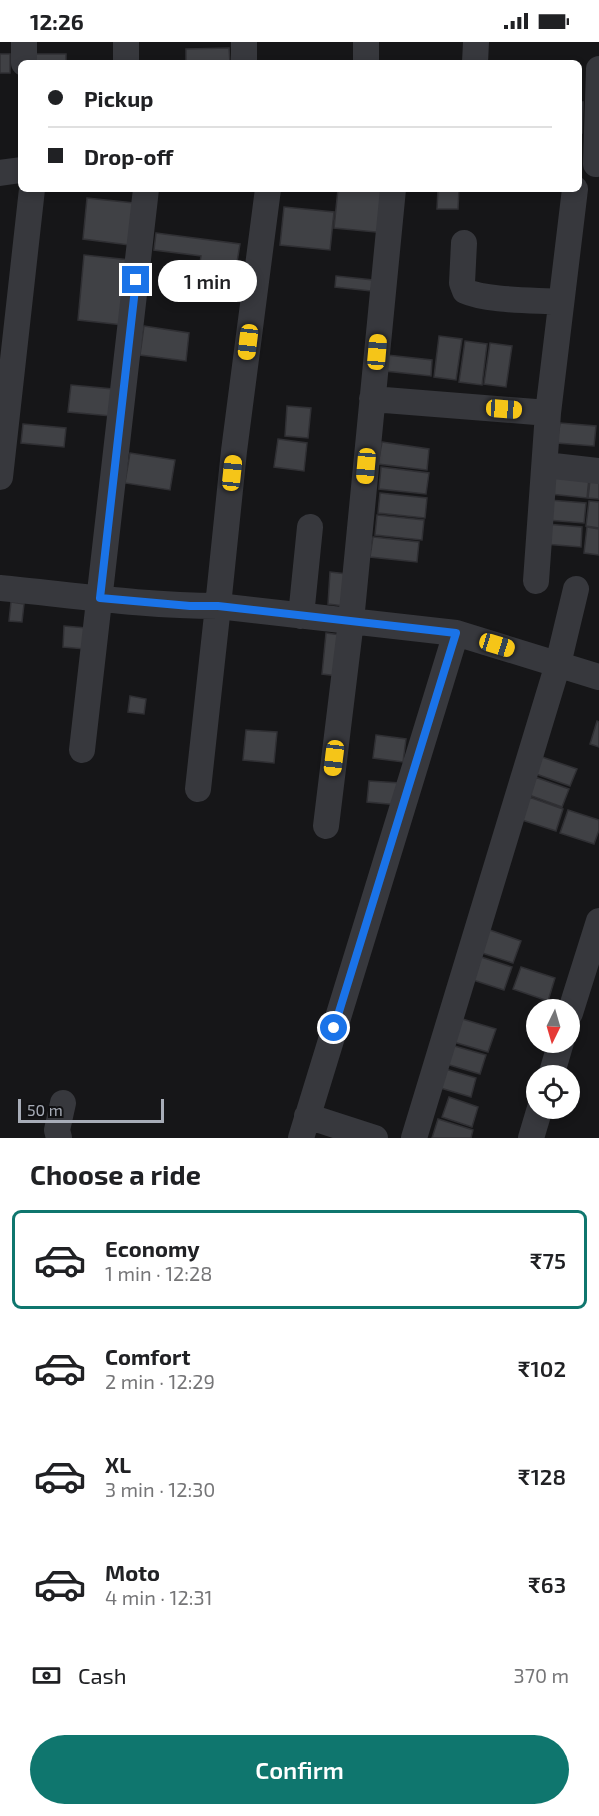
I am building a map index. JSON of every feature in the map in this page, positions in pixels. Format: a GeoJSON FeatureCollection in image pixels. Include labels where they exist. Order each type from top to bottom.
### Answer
{"type":"FeatureCollection","features":[{"type":"Feature","properties":{"kind":"street"},"geometry":{"type":"LineString","coordinates":[[24,42],[24,60]]}},
{"type":"Feature","properties":{"kind":"street"},"geometry":{"type":"LineString","coordinates":[[126,42],[126,60]]}},
{"type":"Feature","properties":{"kind":"street"},"geometry":{"type":"LineString","coordinates":[[244,42],[244,60]]}},
{"type":"Feature","properties":{"kind":"street"},"geometry":{"type":"LineString","coordinates":[[366,42],[366,60]]}},
{"type":"Feature","properties":{"kind":"street"},"geometry":{"type":"LineString","coordinates":[[475,60],[476,42]]}},
{"type":"Feature","properties":{"kind":"street"},"geometry":{"type":"LineString","coordinates":[[591,164],[599,69]]}},
{"type":"Feature","properties":{"kind":"street"},"geometry":{"type":"LineString","coordinates":[[0,173],[18,170]]}},
{"type":"Feature","properties":{"kind":"street"},"geometry":{"type":"LineString","coordinates":[[0,477],[33,192]]}},
{"type":"Feature","properties":{"kind":"street"},"geometry":{"type":"LineString","coordinates":[[82,750],[146,192]]}},
{"type":"Feature","properties":{"kind":"street"},"geometry":{"type":"LineString","coordinates":[[198,789],[234,451],[268,192]]}},
{"type":"Feature","properties":{"kind":"street"},"geometry":{"type":"LineString","coordinates":[[327,826],[351,621],[393,192]]}},
{"type":"Feature","properties":{"kind":"street"},"geometry":{"type":"LineString","coordinates":[[536,581],[548,413],[575,192]]}},
{"type":"Feature","properties":{"kind":"street"},"geometry":{"type":"LineString","coordinates":[[464,243],[462,283],[465,291],[486,296],[561,302]]}},
{"type":"Feature","properties":{"kind":"street"},"geometry":{"type":"LineString","coordinates":[[372,399],[548,413]]}},
{"type":"Feature","properties":{"kind":"street"},"geometry":{"type":"LineString","coordinates":[[545,465],[599,471]]}},
{"type":"Feature","properties":{"kind":"street"},"geometry":{"type":"LineString","coordinates":[[301,616],[310,527]]}},
{"type":"Feature","properties":{"kind":"street"},"geometry":{"type":"LineString","coordinates":[[0,588],[190,606],[218,606],[456,633],[599,676]]}},
{"type":"Feature","properties":{"kind":"street"},"geometry":{"type":"LineString","coordinates":[[414,1138],[558,664],[576,589]]}},
{"type":"Feature","properties":{"kind":"street"},"geometry":{"type":"LineString","coordinates":[[375,1138],[304,1127],[456,633]]}},
{"type":"Feature","properties":{"kind":"street"},"geometry":{"type":"LineString","coordinates":[[575,999],[599,921]]}},
{"type":"Feature","properties":{"kind":"street"},"geometry":{"type":"LineString","coordinates":[[58,1138],[57,1130],[63,1103]]}},
{"type":"Feature","properties":{"kind":"street"},"geometry":{"type":"LineString","coordinates":[[531,1138],[537,1119]]}},
{"type":"Feature","properties":{"kind":"building"},"geometry":{"type":"Polygon","coordinates":[[[229,48],[230,60],[186,60],[186,49],[229,48]]]}},
{"type":"Feature","properties":{"kind":"building"},"geometry":{"type":"Polygon","coordinates":[[[0,54],[10,54],[10,73],[0,73],[0,54]]]}},
{"type":"Feature","properties":{"kind":"building"},"geometry":{"type":"Polygon","coordinates":[[[34,54],[66,54],[66,60],[34,60],[34,54]]]}},
{"type":"Feature","properties":{"kind":"building"},"geometry":{"type":"Polygon","coordinates":[[[338,192],[389,192],[386,233],[334,228],[338,192]]]}},
{"type":"Feature","properties":{"kind":"building"},"geometry":{"type":"Polygon","coordinates":[[[438,192],[459,192],[458,209],[437,209],[438,192]]]}},
{"type":"Feature","properties":{"kind":"building"},"geometry":{"type":"Polygon","coordinates":[[[87,198],[134,203],[129,245],[83,239],[87,198]]]}},
{"type":"Feature","properties":{"kind":"building"},"geometry":{"type":"Polygon","coordinates":[[[284,207],[334,212],[330,250],[280,245],[284,207]]]}},
{"type":"Feature","properties":{"kind":"building"},"geometry":{"type":"Polygon","coordinates":[[[156,233],[240,244],[235,274],[199,269],[201,256],[154,250],[156,233]]]}},
{"type":"Feature","properties":{"kind":"building"},"geometry":{"type":"Polygon","coordinates":[[[84,255],[130,260],[123,325],[78,320],[84,255]]]}},
{"type":"Feature","properties":{"kind":"building"},"geometry":{"type":"Polygon","coordinates":[[[178,268],[194,270],[191,300],[176,298],[178,268]]]}},
{"type":"Feature","properties":{"kind":"building"},"geometry":{"type":"Polygon","coordinates":[[[336,276],[373,280],[371,291],[335,287],[336,276]]]}},
{"type":"Feature","properties":{"kind":"building"},"geometry":{"type":"Polygon","coordinates":[[[144,326],[189,333],[186,361],[140,355],[144,326]]]}},
{"type":"Feature","properties":{"kind":"building"},"geometry":{"type":"Polygon","coordinates":[[[439,336],[462,339],[456,380],[434,377],[439,336]]]}},
{"type":"Feature","properties":{"kind":"building"},"geometry":{"type":"Polygon","coordinates":[[[465,341],[487,344],[482,385],[459,382],[465,341]]]}},
{"type":"Feature","properties":{"kind":"building"},"geometry":{"type":"Polygon","coordinates":[[[490,343],[512,346],[506,387],[484,384],[490,343]]]}},
{"type":"Feature","properties":{"kind":"building"},"geometry":{"type":"Polygon","coordinates":[[[387,355],[432,360],[431,376],[385,371],[387,355]]]}},
{"type":"Feature","properties":{"kind":"building"},"geometry":{"type":"Polygon","coordinates":[[[71,385],[113,389],[111,416],[68,412],[71,385]]]}},
{"type":"Feature","properties":{"kind":"building"},"geometry":{"type":"Polygon","coordinates":[[[287,406],[311,408],[308,438],[285,436],[287,406]]]}},
{"type":"Feature","properties":{"kind":"building"},"geometry":{"type":"Polygon","coordinates":[[[560,423],[596,426],[594,446],[557,443],[560,423]]]}},
{"type":"Feature","properties":{"kind":"building"},"geometry":{"type":"Polygon","coordinates":[[[23,424],[66,428],[64,447],[21,443],[23,424]]]}},
{"type":"Feature","properties":{"kind":"building"},"geometry":{"type":"Polygon","coordinates":[[[278,439],[307,443],[304,471],[274,467],[278,439]]]}},
{"type":"Feature","properties":{"kind":"building"},"geometry":{"type":"Polygon","coordinates":[[[382,442],[429,449],[427,470],[378,464],[382,442]]]}},
{"type":"Feature","properties":{"kind":"building"},"geometry":{"type":"Polygon","coordinates":[[[130,453],[175,460],[170,490],[125,483],[130,453]]]}},
{"type":"Feature","properties":{"kind":"building"},"geometry":{"type":"Polygon","coordinates":[[[381,467],[429,473],[426,494],[379,489],[381,467]]]}},
{"type":"Feature","properties":{"kind":"building"},"geometry":{"type":"Polygon","coordinates":[[[591,472],[599,473],[599,499],[588,498],[591,472]]]}},
{"type":"Feature","properties":{"kind":"building"},"geometry":{"type":"Polygon","coordinates":[[[552,475],[589,478],[587,498],[550,494],[552,475]]]}},
{"type":"Feature","properties":{"kind":"building"},"geometry":{"type":"Polygon","coordinates":[[[380,493],[427,498],[425,518],[378,513],[380,493]]]}},
{"type":"Feature","properties":{"kind":"building"},"geometry":{"type":"Polygon","coordinates":[[[549,500],[586,503],[584,523],[547,520],[549,500]]]}},
{"type":"Feature","properties":{"kind":"building"},"geometry":{"type":"Polygon","coordinates":[[[589,501],[599,502],[599,528],[586,526],[589,501]]]}},
{"type":"Feature","properties":{"kind":"building"},"geometry":{"type":"Polygon","coordinates":[[[377,515],[424,520],[422,540],[375,535],[377,515]]]}},
{"type":"Feature","properties":{"kind":"building"},"geometry":{"type":"Polygon","coordinates":[[[546,524],[582,527],[581,547],[544,544],[546,524]]]}},
{"type":"Feature","properties":{"kind":"building"},"geometry":{"type":"Polygon","coordinates":[[[587,527],[599,529],[599,555],[584,553],[587,527]]]}},
{"type":"Feature","properties":{"kind":"building"},"geometry":{"type":"Polygon","coordinates":[[[373,537],[419,542],[417,562],[370,557],[373,537]]]}},
{"type":"Feature","properties":{"kind":"building"},"geometry":{"type":"Polygon","coordinates":[[[330,572],[347,574],[344,606],[328,604],[330,572]]]}},
{"type":"Feature","properties":{"kind":"building"},"geometry":{"type":"Polygon","coordinates":[[[11,602],[24,604],[22,622],[9,621],[11,602]]]}},
{"type":"Feature","properties":{"kind":"building"},"geometry":{"type":"Polygon","coordinates":[[[64,626],[87,628],[85,649],[63,647],[64,626]]]}},
{"type":"Feature","properties":{"kind":"building"},"geometry":{"type":"Polygon","coordinates":[[[326,633],[341,635],[338,676],[322,674],[326,633]]]}},
{"type":"Feature","properties":{"kind":"building"},"geometry":{"type":"Polygon","coordinates":[[[130,696],[146,699],[144,714],[128,712],[130,696]]]}},
{"type":"Feature","properties":{"kind":"building"},"geometry":{"type":"Polygon","coordinates":[[[597,721],[599,722],[599,747],[590,744],[597,721]]]}},
{"type":"Feature","properties":{"kind":"building"},"geometry":{"type":"Polygon","coordinates":[[[246,730],[277,732],[274,763],[243,760],[246,730]]]}},
{"type":"Feature","properties":{"kind":"building"},"geometry":{"type":"Polygon","coordinates":[[[376,735],[406,739],[403,762],[373,758],[376,735]]]}},
{"type":"Feature","properties":{"kind":"building"},"geometry":{"type":"Polygon","coordinates":[[[542,757],[577,769],[570,786],[536,774],[542,757]]]}},
{"type":"Feature","properties":{"kind":"building"},"geometry":{"type":"Polygon","coordinates":[[[535,777],[569,789],[562,807],[529,795],[535,777]]]}},
{"type":"Feature","properties":{"kind":"building"},"geometry":{"type":"Polygon","coordinates":[[[369,781],[401,783],[399,805],[367,802],[369,781]]]}},
{"type":"Feature","properties":{"kind":"building"},"geometry":{"type":"Polygon","coordinates":[[[529,797],[563,809],[556,831],[522,820],[529,797]]]}},
{"type":"Feature","properties":{"kind":"building"},"geometry":{"type":"Polygon","coordinates":[[[568,810],[599,820],[599,830],[594,844],[560,833],[568,810]]]}},
{"type":"Feature","properties":{"kind":"building"},"geometry":{"type":"Polygon","coordinates":[[[487,929],[521,941],[513,963],[479,952],[487,929]]]}},
{"type":"Feature","properties":{"kind":"building"},"geometry":{"type":"Polygon","coordinates":[[[478,956],[512,967],[504,990],[470,979],[478,956]]]}},
{"type":"Feature","properties":{"kind":"building"},"geometry":{"type":"Polygon","coordinates":[[[521,967],[555,978],[549,999],[513,989],[521,967]]]}},
{"type":"Feature","properties":{"kind":"building"},"geometry":{"type":"Polygon","coordinates":[[[459,1018],[496,1029],[488,1052],[450,1041],[459,1018]]]}},
{"type":"Feature","properties":{"kind":"building"},"geometry":{"type":"Polygon","coordinates":[[[451,1045],[486,1055],[480,1074],[446,1064],[451,1045]]]}},
{"type":"Feature","properties":{"kind":"building"},"geometry":{"type":"Polygon","coordinates":[[[442,1068],[476,1078],[471,1097],[437,1087],[442,1068]]]}},
{"type":"Feature","properties":{"kind":"building"},"geometry":{"type":"Polygon","coordinates":[[[449,1097],[478,1107],[472,1127],[442,1117],[449,1097]]]}},
{"type":"Feature","properties":{"kind":"building"},"geometry":{"type":"Polygon","coordinates":[[[438,1119],[473,1130],[471,1138],[432,1138],[438,1119]]]}},
{"type":"Feature","properties":{"kind":"route"},"geometry":{"type":"LineString","coordinates":[[136,280],[100,598],[190,606],[218,606],[456,633],[334,1028]]}}]}
